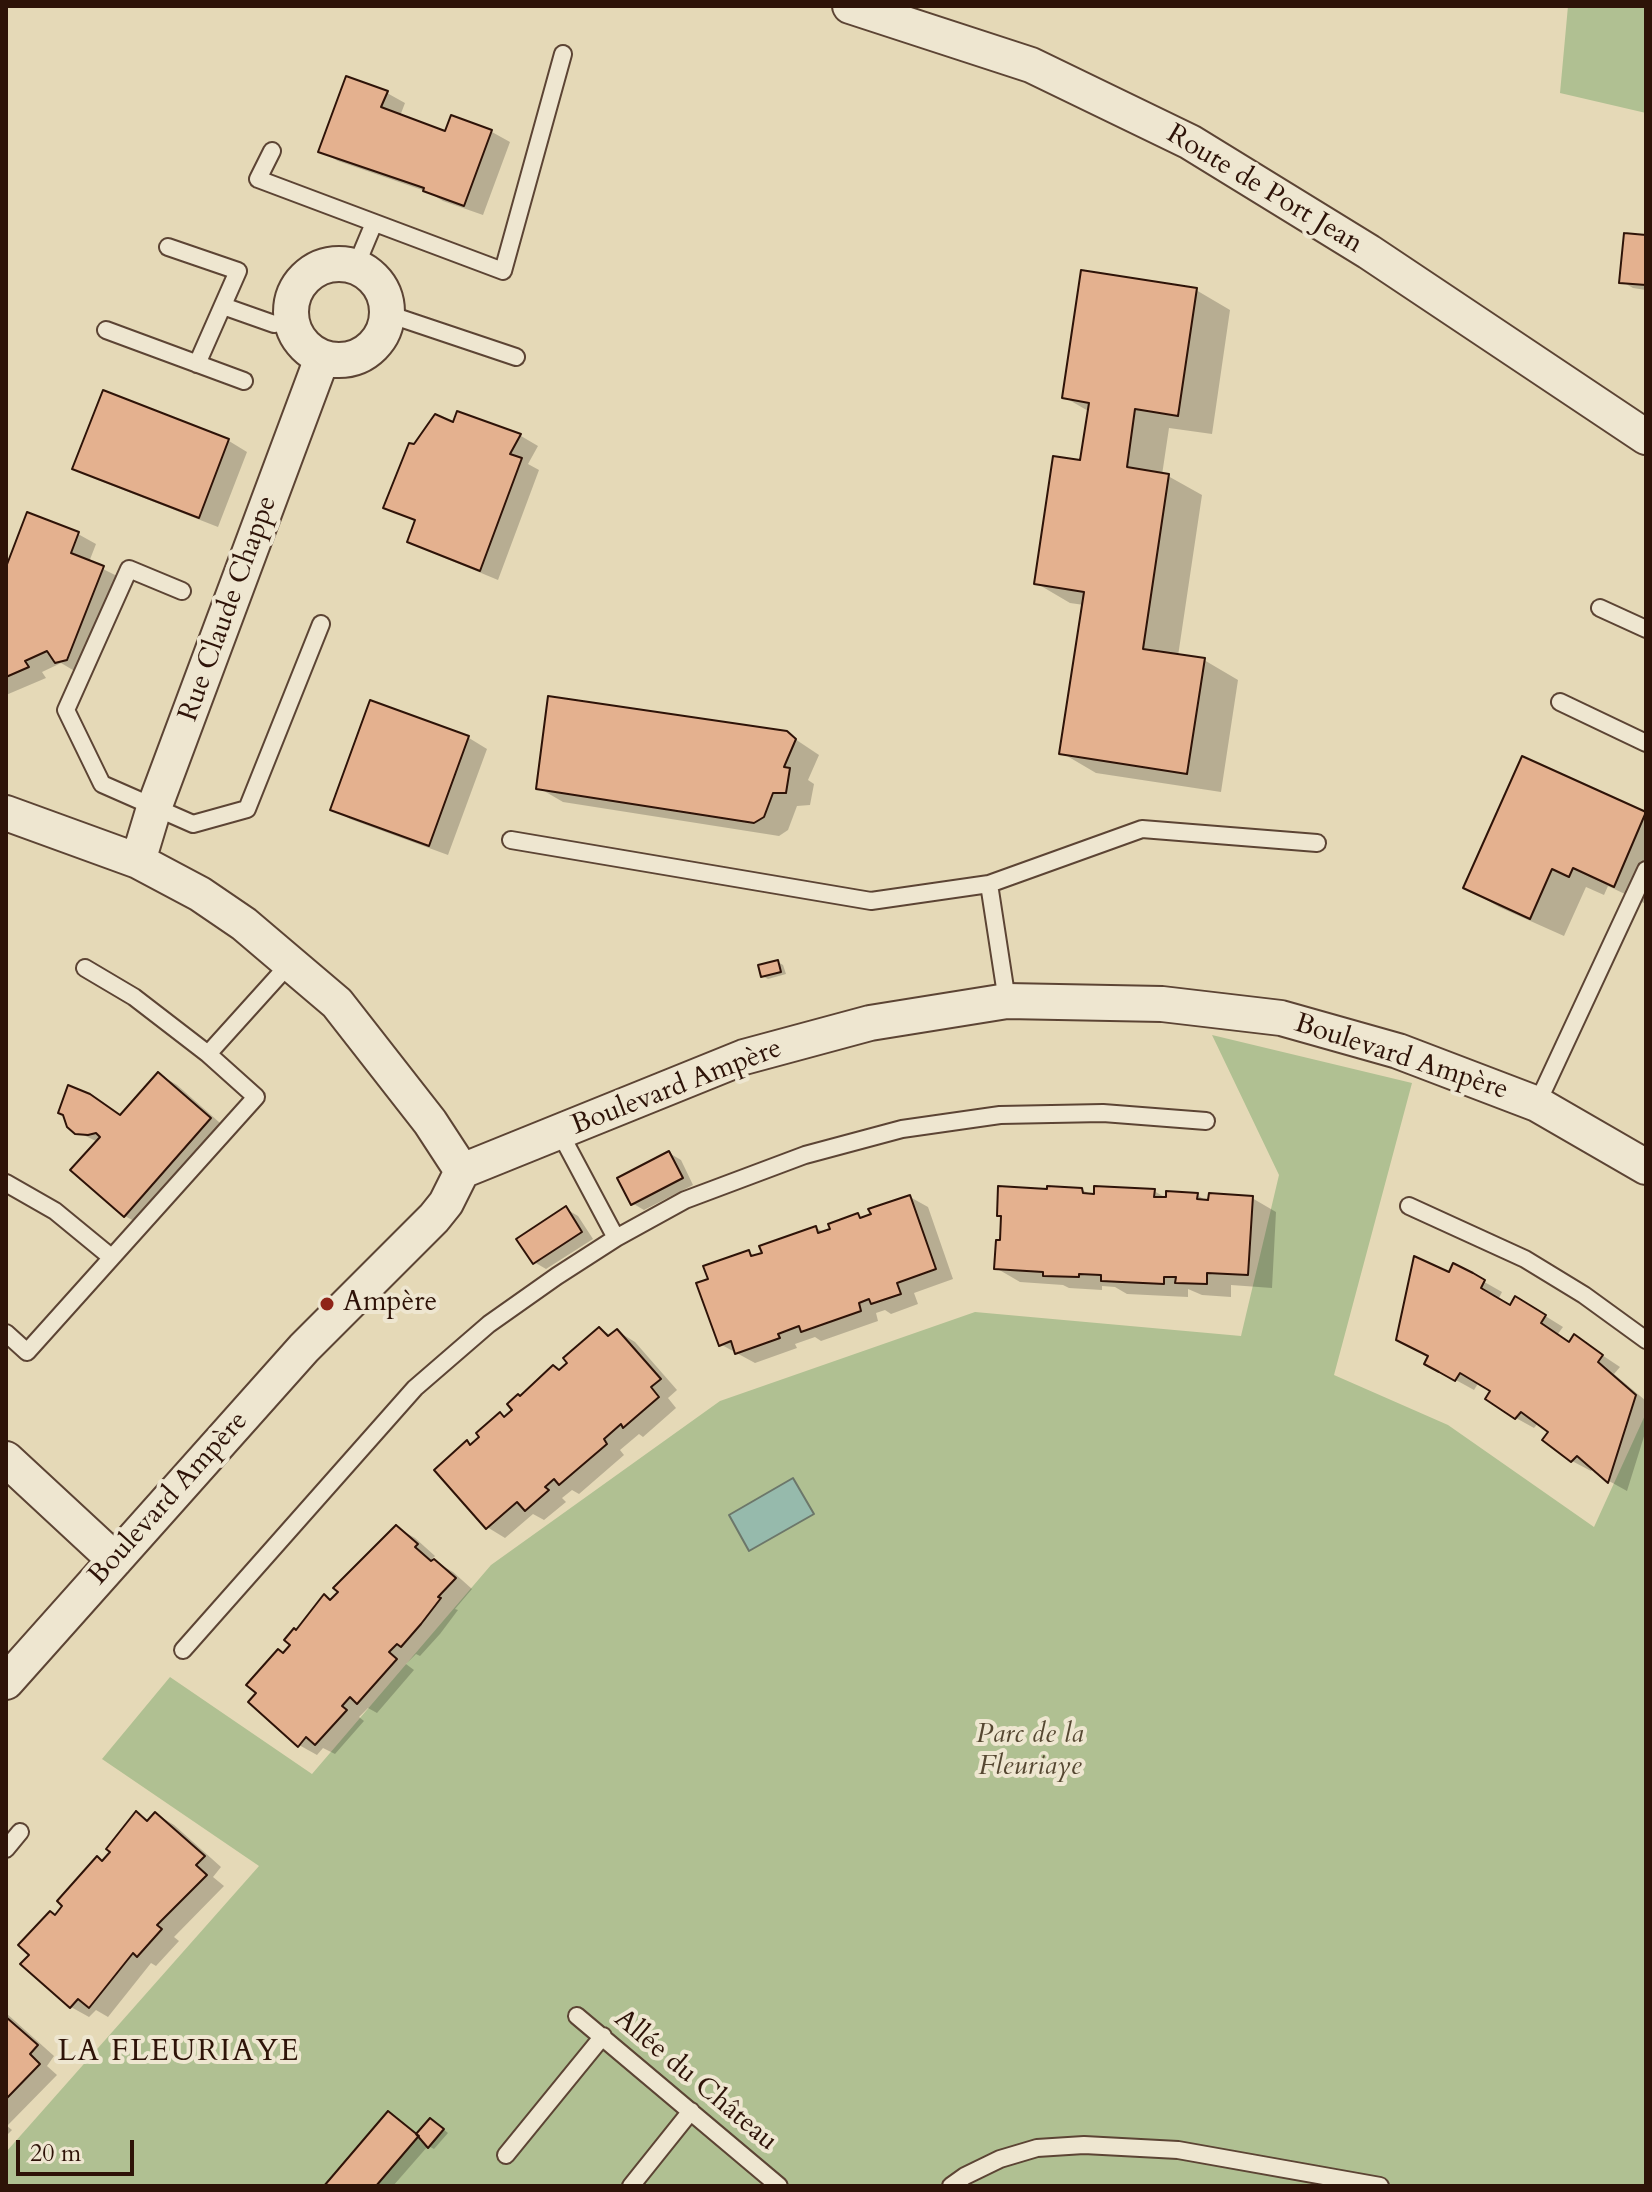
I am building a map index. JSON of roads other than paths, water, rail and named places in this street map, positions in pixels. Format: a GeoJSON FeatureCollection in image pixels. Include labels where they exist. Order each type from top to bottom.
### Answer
{"type":"FeatureCollection","features":[{"type":"Feature","properties":{"kind":"street","name":"Route de Port Jean"},"geometry":{"type":"LineString","coordinates":[[850,6],[1031,65],[1190,142],[1369,252],[1646,437]]}},
{"type":"Feature","properties":{"kind":"street"},"geometry":{"type":"LineString","coordinates":[[326,264],[356,266],[380,284],[388,314],[377,342],[353,359],[322,358],[298,339],[290,309],[300,281],[326,264]]}},
{"type":"Feature","properties":{"kind":"street","name":"Rue Claude Chappe"},"geometry":{"type":"LineString","coordinates":[[138,861],[154,808],[322,358]]}},
{"type":"Feature","properties":{"kind":"street"},"geometry":{"type":"LineString","coordinates":[[6,813],[138,861],[200,894],[233,916],[337,1003],[430,1122],[462,1171]]}},
{"type":"Feature","properties":{"kind":"street","name":"Boulevard Ampère"},"geometry":{"type":"LineString","coordinates":[[6,1682],[304,1348],[434,1218],[446,1203],[462,1171],[744,1057],[870,1023],[1007,1001],[1162,1004],[1281,1018],[1398,1051],[1537,1104],[1646,1167]]}},
{"type":"Feature","properties":{"kind":"street"},"geometry":{"type":"LineString","coordinates":[[6,1459],[115,1560]]}},
{"type":"Feature","properties":{"kind":"lane"},"geometry":{"type":"LineString","coordinates":[[272,151],[258,179],[503,271],[563,54]]}},
{"type":"Feature","properties":{"kind":"lane"},"geometry":{"type":"LineString","coordinates":[[356,266],[374,223]]}},
{"type":"Feature","properties":{"kind":"lane"},"geometry":{"type":"LineString","coordinates":[[168,247],[238,271],[197,364]]}},
{"type":"Feature","properties":{"kind":"lane"},"geometry":{"type":"LineString","coordinates":[[223,306],[274,324],[292,319]]}},
{"type":"Feature","properties":{"kind":"lane"},"geometry":{"type":"LineString","coordinates":[[388,314],[516,357]]}},
{"type":"Feature","properties":{"kind":"lane"},"geometry":{"type":"LineString","coordinates":[[106,330],[244,381]]}},
{"type":"Feature","properties":{"kind":"lane"},"geometry":{"type":"LineString","coordinates":[[182,591],[129,569],[66,710],[102,784],[193,824],[247,809],[321,624]]}},
{"type":"Feature","properties":{"kind":"lane"},"geometry":{"type":"LineString","coordinates":[[1600,608],[1646,629]]}},
{"type":"Feature","properties":{"kind":"lane"},"geometry":{"type":"LineString","coordinates":[[1560,702],[1646,743]]}},
{"type":"Feature","properties":{"kind":"lane"},"geometry":{"type":"LineString","coordinates":[[511,840],[871,901],[989,884],[1142,829],[1317,843]]}},
{"type":"Feature","properties":{"kind":"lane"},"geometry":{"type":"LineString","coordinates":[[1537,1104],[1646,870]]}},
{"type":"Feature","properties":{"kind":"lane"},"geometry":{"type":"LineString","coordinates":[[989,884],[1007,1001]]}},
{"type":"Feature","properties":{"kind":"lane"},"geometry":{"type":"LineString","coordinates":[[208,1054],[291,962]]}},
{"type":"Feature","properties":{"kind":"lane"},"geometry":{"type":"LineString","coordinates":[[6,1333],[27,1352],[256,1097],[208,1054],[134,997],[85,968]]}},
{"type":"Feature","properties":{"kind":"lane"},"geometry":{"type":"LineString","coordinates":[[183,1650],[415,1388],[489,1324],[616,1238],[685,1200],[805,1155],[902,1129],[1000,1115],[1103,1113],[1206,1121]]}},
{"type":"Feature","properties":{"kind":"lane"},"geometry":{"type":"LineString","coordinates":[[560,1133],[616,1238]]}},
{"type":"Feature","properties":{"kind":"lane"},"geometry":{"type":"LineString","coordinates":[[6,1183],[55,1211],[111,1257]]}},
{"type":"Feature","properties":{"kind":"lane"},"geometry":{"type":"LineString","coordinates":[[1409,1206],[1525,1259],[1584,1295],[1646,1340]]}},
{"type":"Feature","properties":{"kind":"lane"},"geometry":{"type":"LineString","coordinates":[[6,1849],[20,1832]]}},
{"type":"Feature","properties":{"kind":"lane","name":"Allée du Château"},"geometry":{"type":"LineString","coordinates":[[577,2016],[776,2185]]}},
{"type":"Feature","properties":{"kind":"lane"},"geometry":{"type":"LineString","coordinates":[[506,2155],[603,2036]]}},
{"type":"Feature","properties":{"kind":"lane"},"geometry":{"type":"LineString","coordinates":[[631,2186],[691,2111]]}},
{"type":"Feature","properties":{"kind":"lane"},"geometry":{"type":"LineString","coordinates":[[951,2186],[1000,2159],[1037,2148],[1084,2145],[1178,2150],[1340,2183],[1380,2186]]}},
{"type":"Feature","properties":{"kind":"place","name":"Ampère"},"geometry":{"type":"Point","coordinates":[327,1304]}},
{"type":"Feature","properties":{"kind":"district","name":"LA FLEURIAYE"},"geometry":{"type":"Point","coordinates":[179,2053]}},
{"type":"Feature","properties":{"kind":"park label","name":"Parc de la Fleuriaye"},"geometry":{"type":"Point","coordinates":[1030,1752]}}]}
